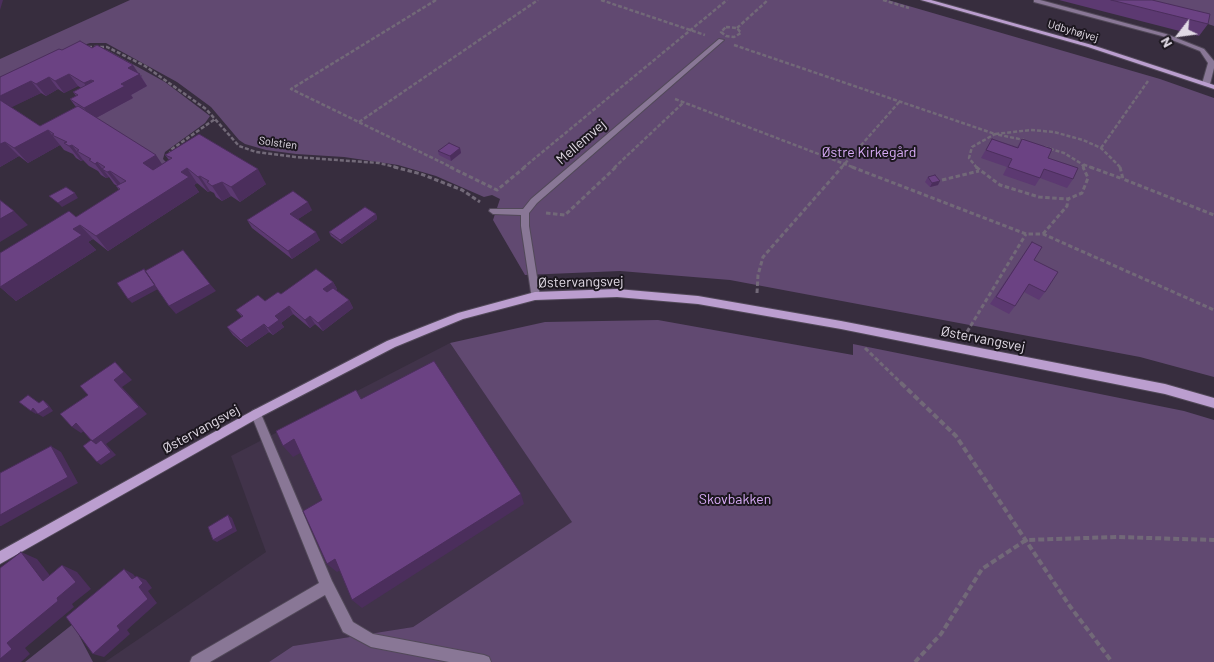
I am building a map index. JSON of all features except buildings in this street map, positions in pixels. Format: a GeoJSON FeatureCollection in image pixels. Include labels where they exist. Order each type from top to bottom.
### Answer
{"type":"FeatureCollection","features":[{"type":"Feature","properties":{"kind":"street","name":"Udbyhøjvej"},"geometry":{"type":"LineString","coordinates":[[924,0],[1090,46],[1214,87]]}},
{"type":"Feature","properties":{"kind":"street","name":"Østervangsvej"},"geometry":{"type":"LineString","coordinates":[[0,558],[256,414],[391,344],[460,316],[535,296],[617,293],[698,300],[841,325],[1165,389],[1214,403]]}},
{"type":"Feature","properties":{"kind":"lane"},"geometry":{"type":"LineString","coordinates":[[1036,1],[1164,35],[1202,50],[1212,63],[1206,84]]}},
{"type":"Feature","properties":{"kind":"lane","name":"Mellemvej"},"geometry":{"type":"LineString","coordinates":[[525,212],[534,201],[658,92],[721,40]]}},
{"type":"Feature","properties":{"kind":"lane"},"geometry":{"type":"LineString","coordinates":[[493,211],[525,212],[535,296]]}},
{"type":"Feature","properties":{"kind":"lane"},"geometry":{"type":"LineString","coordinates":[[256,414],[327,586],[348,626],[371,640],[484,662]]}},
{"type":"Feature","properties":{"kind":"lane"},"geometry":{"type":"LineString","coordinates":[[197,662],[327,586]]}},
{"type":"Feature","properties":{"kind":"path"},"geometry":{"type":"LineString","coordinates":[[436,0],[291,89],[497,190],[726,0]]}},
{"type":"Feature","properties":{"kind":"path"},"geometry":{"type":"LineString","coordinates":[[359,122],[538,0]]}},
{"type":"Feature","properties":{"kind":"path"},"geometry":{"type":"LineString","coordinates":[[601,0],[995,134],[1032,143]]}},
{"type":"Feature","properties":{"kind":"path"},"geometry":{"type":"LineString","coordinates":[[740,35],[741,31],[737,28],[768,0]]}},
{"type":"Feature","properties":{"kind":"path","name":"Solstien"},"geometry":{"type":"LineString","coordinates":[[86,48],[107,47],[145,66],[195,101],[215,119],[239,146],[256,152],[379,163],[421,174],[462,190],[493,211]]}},
{"type":"Feature","properties":{"kind":"path"},"geometry":{"type":"LineString","coordinates":[[1101,148],[1156,68]]}},
{"type":"Feature","properties":{"kind":"path"},"geometry":{"type":"LineString","coordinates":[[658,92],[1026,234],[1043,234],[1214,310]]}},
{"type":"Feature","properties":{"kind":"path"},"geometry":{"type":"LineString","coordinates":[[757,310],[758,275],[763,257],[900,101]]}},
{"type":"Feature","properties":{"kind":"path"},"geometry":{"type":"LineString","coordinates":[[525,212],[565,215],[684,102]]}},
{"type":"Feature","properties":{"kind":"path"},"geometry":{"type":"LineString","coordinates":[[171,162],[168,155],[172,148],[215,119]]}},
{"type":"Feature","properties":{"kind":"path"},"geometry":{"type":"LineString","coordinates":[[1082,164],[1088,178],[1082,192],[1068,199],[1040,197],[1000,185],[979,171],[970,158],[972,146],[995,134],[1031,130],[1054,132],[1083,140],[1101,148],[1121,168],[1123,179]]}},
{"type":"Feature","properties":{"kind":"path"},"geometry":{"type":"LineString","coordinates":[[1040,146],[1064,153],[1082,164],[1214,215]]}},
{"type":"Feature","properties":{"kind":"path"},"geometry":{"type":"LineString","coordinates":[[942,180],[979,171]]}},
{"type":"Feature","properties":{"kind":"path"},"geometry":{"type":"LineString","coordinates":[[1043,234],[1067,206],[1068,199]]}},
{"type":"Feature","properties":{"kind":"path"},"geometry":{"type":"LineString","coordinates":[[958,348],[1026,234]]}},
{"type":"Feature","properties":{"kind":"path"},"geometry":{"type":"LineString","coordinates":[[841,325],[956,436],[1069,605],[1112,662]]}},
{"type":"Feature","properties":{"kind":"path"},"geometry":{"type":"LineString","coordinates":[[915,662],[941,634],[982,569],[1026,540],[1117,537],[1214,540]]}},
{"type":"Feature","properties":{"kind":"shaded area"},"geometry":{"type":"Polygon","coordinates":[[[450,343],[573,522],[413,627],[293,646],[269,662],[105,662],[266,552],[231,456],[450,343]]]}},
{"type":"Feature","properties":{"kind":"green space","name":"Østre Kirkegård"},"geometry":{"type":"Polygon","coordinates":[[[130,0],[888,0],[1160,79],[1214,98],[1214,377],[1140,357],[730,280],[620,271],[525,275],[493,220],[500,199],[492,195],[484,197],[436,176],[398,165],[344,157],[266,150],[245,144],[239,140],[211,107],[177,82],[106,43],[90,43],[71,49],[0,81],[0,59],[130,0]]]}},
{"type":"Feature","properties":{"kind":"green space"},"geometry":{"type":"Polygon","coordinates":[[[1110,0],[1214,0],[1214,26],[1208,24],[1110,0]]]}},
{"type":"Feature","properties":{"kind":"green space"},"geometry":{"type":"Polygon","coordinates":[[[96,47],[107,50],[165,82],[210,116],[205,123],[165,152],[163,159],[168,164],[166,170],[92,120],[132,98],[129,96],[142,76],[104,55],[0,86],[96,47]]]}},
{"type":"Feature","properties":{"kind":"green space","name":"Skovbakken"},"geometry":{"type":"Polygon","coordinates":[[[658,320],[853,355],[853,344],[1184,411],[1214,420],[1214,662],[269,662],[293,646],[413,627],[572,522],[450,343],[545,322],[658,320]]]}},
{"type":"Feature","properties":{"kind":"green space"},"geometry":{"type":"Polygon","coordinates":[[[73,624],[93,662],[25,662],[73,624]]]}}]}
